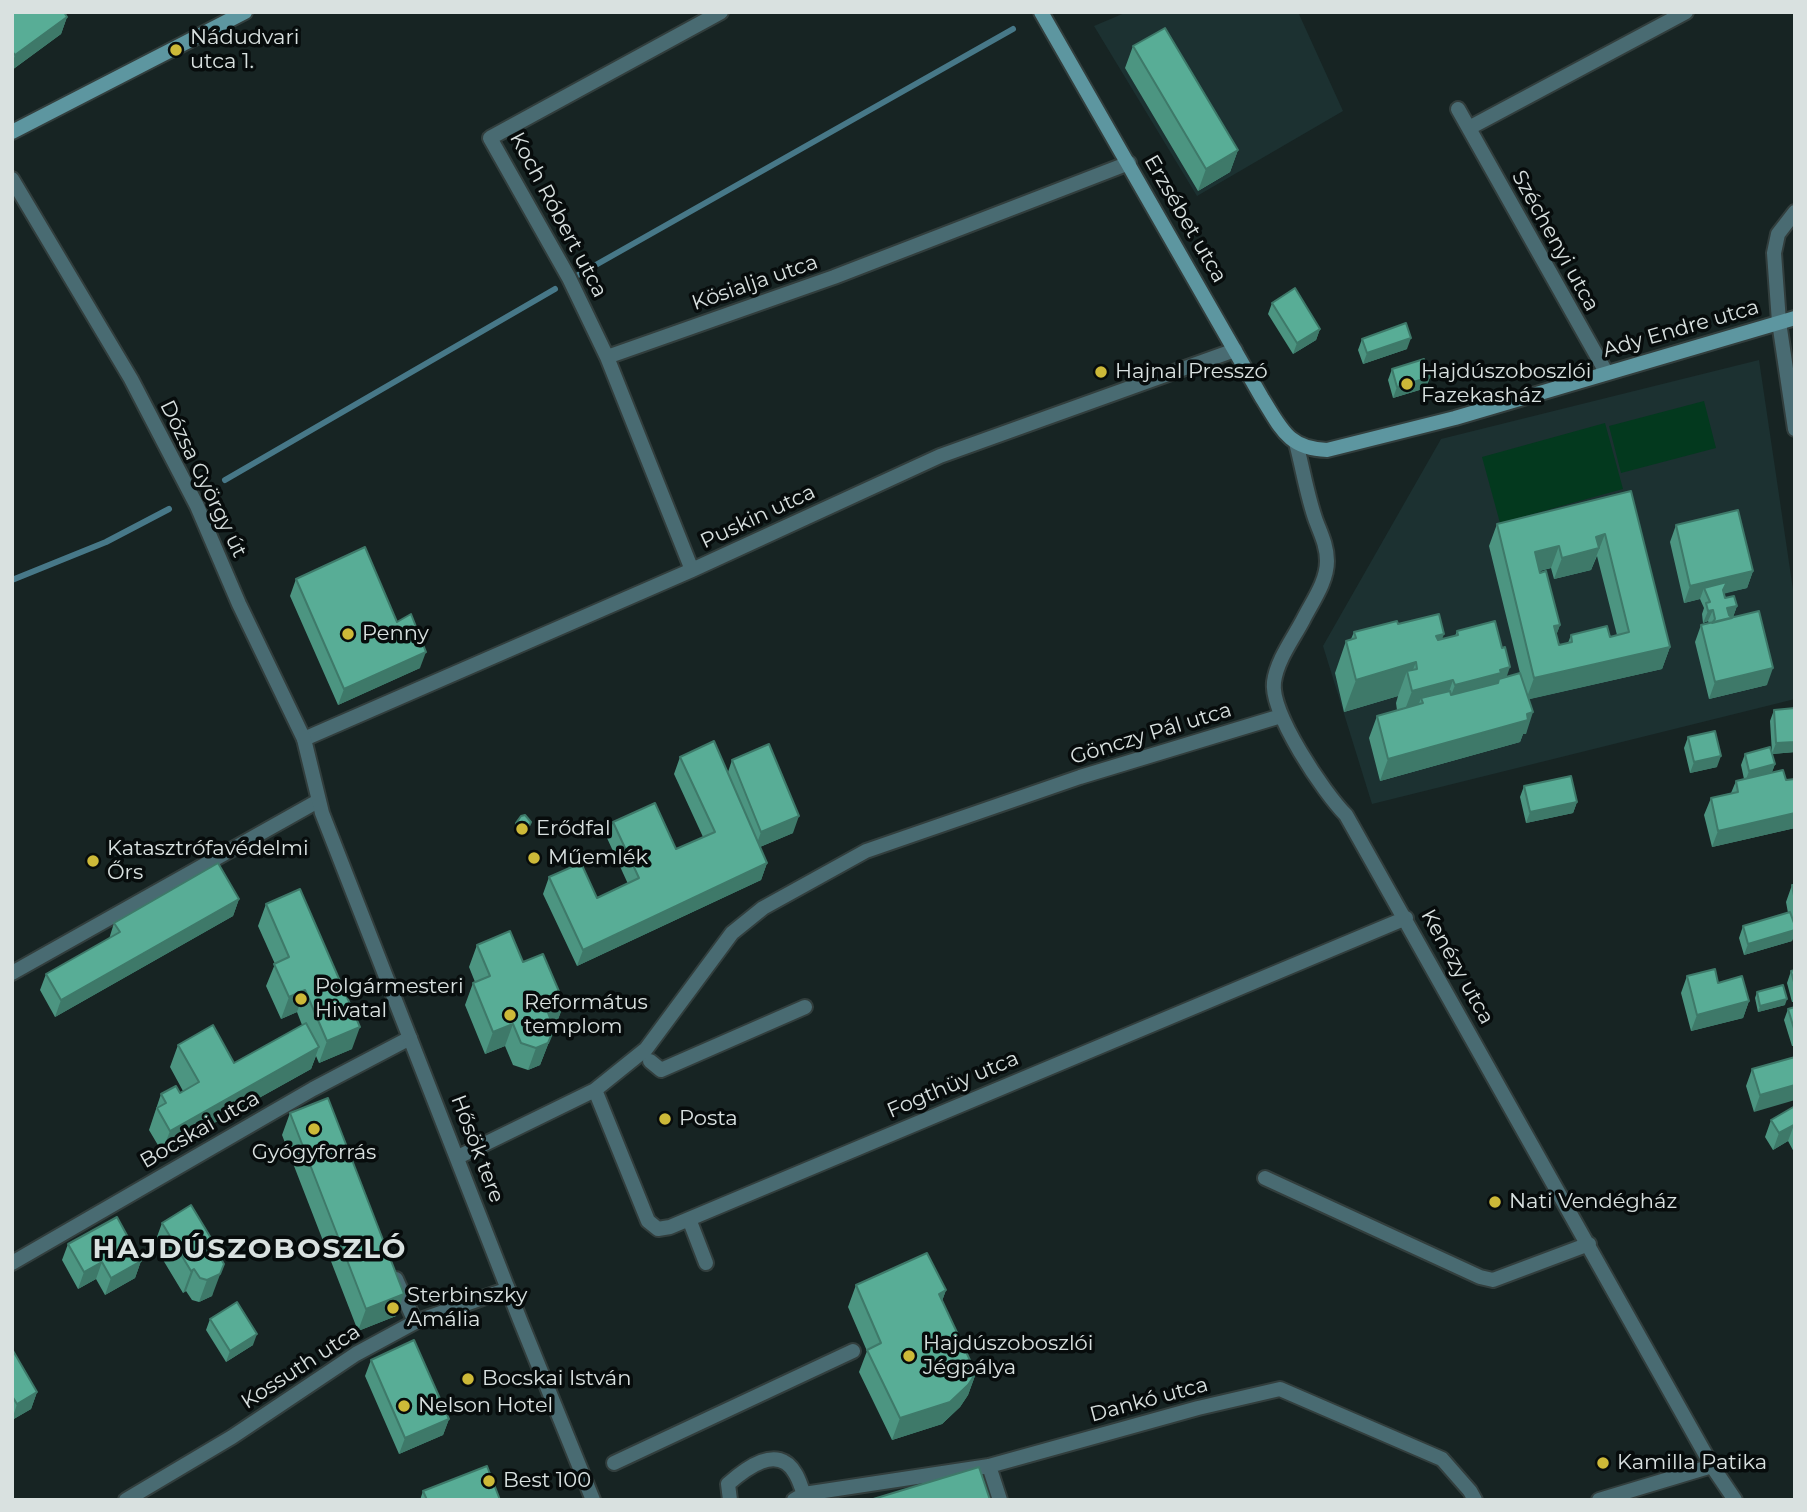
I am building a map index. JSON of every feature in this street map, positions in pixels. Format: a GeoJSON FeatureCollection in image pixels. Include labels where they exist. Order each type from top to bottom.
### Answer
{"type":"FeatureCollection","features":[{"type":"Feature","properties":{"kind":"main road"},"geometry":{"type":"LineString","coordinates":[[12,132],[245,12]]}},
{"type":"Feature","properties":{"kind":"main road","name":"Erzsébet utca"},"geometry":{"type":"LineString","coordinates":[[1041,12],[1284,433],[1296,443]]}},
{"type":"Feature","properties":{"kind":"main road","name":"Ady Endre utca"},"geometry":{"type":"LineString","coordinates":[[1296,443],[1309,449],[1327,450],[1455,418],[1795,318]]}},
{"type":"Feature","properties":{"kind":"street","name":"Koch Róbert utca"},"geometry":{"type":"LineString","coordinates":[[607,357],[569,278],[490,138],[721,12]]}},
{"type":"Feature","properties":{"kind":"street"},"geometry":{"type":"LineString","coordinates":[[1469,128],[1686,12]]}},
{"type":"Feature","properties":{"kind":"street","name":"Széchenyi utca"},"geometry":{"type":"LineString","coordinates":[[1458,109],[1606,373]]}},
{"type":"Feature","properties":{"kind":"street","name":"Kösialja utca"},"geometry":{"type":"LineString","coordinates":[[607,357],[834,277],[1129,163]]}},
{"type":"Feature","properties":{"kind":"street","name":"Dózsa György út"},"geometry":{"type":"LineString","coordinates":[[12,179],[131,379],[197,506],[239,604],[304,739],[320,807]]}},
{"type":"Feature","properties":{"kind":"street"},"geometry":{"type":"LineString","coordinates":[[1795,212],[1783,226],[1775,243],[1779,322],[1795,429]]}},
{"type":"Feature","properties":{"kind":"street","name":"Puskin utca"},"geometry":{"type":"LineString","coordinates":[[304,739],[692,570],[940,456],[1235,350]]}},
{"type":"Feature","properties":{"kind":"street"},"geometry":{"type":"LineString","coordinates":[[607,357],[692,570]]}},
{"type":"Feature","properties":{"kind":"street"},"geometry":{"type":"LineString","coordinates":[[1280,716],[1273,690],[1276,671],[1324,579],[1327,562],[1323,538],[1296,443]]}},
{"type":"Feature","properties":{"kind":"street","name":"Gönczy Pál utca"},"geometry":{"type":"LineString","coordinates":[[458,1157],[595,1090],[646,1049],[732,933],[768,905],[866,852],[1080,777],[1280,716]]}},
{"type":"Feature","properties":{"kind":"street","name":"Kenézy utca"},"geometry":{"type":"LineString","coordinates":[[1280,716],[1300,750],[1346,815],[1712,1466],[1735,1500]]}},
{"type":"Feature","properties":{"kind":"street"},"geometry":{"type":"LineString","coordinates":[[12,973],[320,807]]}},
{"type":"Feature","properties":{"kind":"street","name":"Hősök tere"},"geometry":{"type":"LineString","coordinates":[[320,807],[593,1500]]}},
{"type":"Feature","properties":{"kind":"street","name":"Fogthüy utca"},"geometry":{"type":"LineString","coordinates":[[595,1090],[648,1222],[658,1228],[670,1227],[1405,918]]}},
{"type":"Feature","properties":{"kind":"street"},"geometry":{"type":"LineString","coordinates":[[650,1061],[661,1070],[805,1007]]}},
{"type":"Feature","properties":{"kind":"street","name":"Bocskai utca"},"geometry":{"type":"LineString","coordinates":[[12,1263],[410,1038]]}},
{"type":"Feature","properties":{"kind":"street"},"geometry":{"type":"LineString","coordinates":[[1265,1178],[1480,1277],[1493,1280],[1589,1244]]}},
{"type":"Feature","properties":{"kind":"street"},"geometry":{"type":"LineString","coordinates":[[692,1218],[706,1264]]}},
{"type":"Feature","properties":{"kind":"street"},"geometry":{"type":"LineString","coordinates":[[388,1260],[415,1322]]}},
{"type":"Feature","properties":{"kind":"street","name":"Kossuth utca"},"geometry":{"type":"LineString","coordinates":[[126,1500],[232,1437],[356,1354],[415,1322],[508,1289]]}},
{"type":"Feature","properties":{"kind":"street"},"geometry":{"type":"LineString","coordinates":[[614,1463],[853,1351]]}},
{"type":"Feature","properties":{"kind":"street","name":"Dankó utca"},"geometry":{"type":"LineString","coordinates":[[730,1500],[728,1484],[764,1460],[778,1460],[794,1470],[799,1497],[989,1466],[1198,1408],[1280,1389],[1442,1459],[1471,1491],[1475,1500]]}},
{"type":"Feature","properties":{"kind":"street"},"geometry":{"type":"LineString","coordinates":[[989,1466],[1000,1500]]}},
{"type":"Feature","properties":{"kind":"street"},"geometry":{"type":"LineString","coordinates":[[1599,1500],[1712,1466]]}},
{"type":"Feature","properties":{"kind":"shaded area"},"geometry":{"type":"Polygon","coordinates":[[[1127,12],[1298,12],[1343,111],[1197,196],[1094,26],[1127,12]]]}},
{"type":"Feature","properties":{"kind":"shaded area"},"geometry":{"type":"Polygon","coordinates":[[[1759,360],[1795,603],[1795,699],[1372,804],[1323,646],[1441,439],[1759,360]]]}},
{"type":"Feature","properties":{"kind":"green space"},"geometry":{"type":"Polygon","coordinates":[[[1704,401],[1716,448],[1621,473],[1609,426],[1704,401]]]}},
{"type":"Feature","properties":{"kind":"green space"},"geometry":{"type":"Polygon","coordinates":[[[1605,423],[1623,489],[1500,523],[1482,457],[1605,423]]]}},
{"type":"Feature","properties":{"kind":"building"},"geometry":{"type":"Polygon","coordinates":[[[12,12],[64,12],[67,17],[15,55],[12,51],[12,12]]]}},
{"type":"Feature","properties":{"kind":"building"},"geometry":{"type":"Polygon","coordinates":[[[1165,28],[1238,150],[1206,169],[1133,46],[1165,28]]]}},
{"type":"Feature","properties":{"kind":"building"},"geometry":{"type":"Polygon","coordinates":[[[1295,288],[1320,329],[1297,343],[1272,303],[1295,288]]]}},
{"type":"Feature","properties":{"kind":"building"},"geometry":{"type":"Polygon","coordinates":[[[1406,323],[1411,338],[1367,353],[1362,339],[1406,323]]]}},
{"type":"Feature","properties":{"kind":"building"},"geometry":{"type":"Polygon","coordinates":[[[1424,359],[1430,377],[1397,387],[1392,369],[1424,359]]]}},
{"type":"Feature","properties":{"kind":"building"},"geometry":{"type":"Polygon","coordinates":[[[1631,491],[1670,647],[1534,678],[1497,524],[1631,491]],[[1605,534],[1596,537],[1599,548],[1562,558],[1559,546],[1535,552],[1540,573],[1546,571],[1560,625],[1554,626],[1559,645],[1572,642],[1571,635],[1607,626],[1610,637],[1629,632],[1605,534]]]}},
{"type":"Feature","properties":{"kind":"building"},"geometry":{"type":"Polygon","coordinates":[[[1738,510],[1753,571],[1690,586],[1676,525],[1738,510]]]}},
{"type":"Feature","properties":{"kind":"building","name":"Penny"},"geometry":{"type":"Polygon","coordinates":[[[365,547],[397,622],[411,614],[426,652],[344,689],[296,579],[365,547]]]}},
{"type":"Feature","properties":{"kind":"building"},"geometry":{"type":"Polygon","coordinates":[[[1727,582],[1723,590],[1725,598],[1734,596],[1737,606],[1727,608],[1732,618],[1712,623],[1715,619],[1713,610],[1708,611],[1706,603],[1710,602],[1704,588],[1727,582]]]}},
{"type":"Feature","properties":{"kind":"building"},"geometry":{"type":"Polygon","coordinates":[[[1759,611],[1773,668],[1715,682],[1701,625],[1759,611]]]}},
{"type":"Feature","properties":{"kind":"building"},"geometry":{"type":"Polygon","coordinates":[[[1439,614],[1444,634],[1436,636],[1438,640],[1458,635],[1457,631],[1495,621],[1510,667],[1500,670],[1501,673],[1455,685],[1453,680],[1412,691],[1407,671],[1417,669],[1416,662],[1356,680],[1346,641],[1356,638],[1354,632],[1439,614]]]}},
{"type":"Feature","properties":{"kind":"building"},"geometry":{"type":"Polygon","coordinates":[[[1520,673],[1533,712],[1527,714],[1528,720],[1388,759],[1377,716],[1423,703],[1421,698],[1450,691],[1451,695],[1498,683],[1499,679],[1520,673]]]}},
{"type":"Feature","properties":{"kind":"building"},"geometry":{"type":"Polygon","coordinates":[[[1795,708],[1795,742],[1776,743],[1774,710],[1795,708]]]}},
{"type":"Feature","properties":{"kind":"building"},"geometry":{"type":"Polygon","coordinates":[[[1715,731],[1721,756],[1694,762],[1688,737],[1715,731]]]}},
{"type":"Feature","properties":{"kind":"building"},"geometry":{"type":"Polygon","coordinates":[[[714,741],[767,863],[583,950],[549,877],[581,863],[597,898],[639,878],[613,822],[655,803],[676,849],[715,832],[680,757],[714,741]]]}},
{"type":"Feature","properties":{"kind":"building"},"geometry":{"type":"Polygon","coordinates":[[[769,744],[799,816],[761,832],[732,760],[769,744]]]}},
{"type":"Feature","properties":{"kind":"building"},"geometry":{"type":"Polygon","coordinates":[[[1770,747],[1775,764],[1749,771],[1745,754],[1770,747]]]}},
{"type":"Feature","properties":{"kind":"building"},"geometry":{"type":"Polygon","coordinates":[[[1783,770],[1786,780],[1795,779],[1795,813],[1718,831],[1711,798],[1738,792],[1736,781],[1783,770]]]}},
{"type":"Feature","properties":{"kind":"building"},"geometry":{"type":"Polygon","coordinates":[[[1571,776],[1577,802],[1530,812],[1524,786],[1571,776]]]}},
{"type":"Feature","properties":{"kind":"building"},"geometry":{"type":"Polygon","coordinates":[[[525,815],[531,822],[527,830],[522,830],[516,823],[525,815]]]}},
{"type":"Feature","properties":{"kind":"building"},"geometry":{"type":"Polygon","coordinates":[[[218,863],[239,899],[61,1000],[46,974],[120,932],[114,923],[218,863]]]}},
{"type":"Feature","properties":{"kind":"building"},"geometry":{"type":"Polygon","coordinates":[[[300,889],[360,1027],[327,1041],[305,990],[289,997],[274,964],[289,957],[266,904],[300,889]]]}},
{"type":"Feature","properties":{"kind":"building"},"geometry":{"type":"Polygon","coordinates":[[[1790,912],[1795,930],[1748,944],[1743,926],[1790,912]]]}},
{"type":"Feature","properties":{"kind":"building","name":"Református templom"},"geometry":{"type":"Polygon","coordinates":[[[510,931],[523,962],[543,954],[564,1003],[547,1010],[554,1029],[548,1043],[536,1048],[521,1043],[513,1024],[493,1032],[473,983],[490,976],[477,945],[510,931]]]}},
{"type":"Feature","properties":{"kind":"building"},"geometry":{"type":"Polygon","coordinates":[[[1715,969],[1718,983],[1742,976],[1749,1001],[1697,1015],[1687,976],[1715,969]]]}},
{"type":"Feature","properties":{"kind":"building"},"geometry":{"type":"Polygon","coordinates":[[[1795,970],[1795,986],[1791,971],[1795,970]]]}},
{"type":"Feature","properties":{"kind":"building"},"geometry":{"type":"Polygon","coordinates":[[[1783,985],[1787,999],[1760,1006],[1757,992],[1783,985]]]}},
{"type":"Feature","properties":{"kind":"building"},"geometry":{"type":"Polygon","coordinates":[[[1795,1007],[1795,1032],[1788,1009],[1795,1007]]]}},
{"type":"Feature","properties":{"kind":"building"},"geometry":{"type":"Polygon","coordinates":[[[306,1023],[319,1047],[170,1131],[157,1108],[166,1103],[161,1094],[176,1086],[180,1093],[199,1082],[178,1045],[213,1025],[234,1063],[306,1023]]]}},
{"type":"Feature","properties":{"kind":"building"},"geometry":{"type":"Polygon","coordinates":[[[1795,1057],[1795,1085],[1760,1095],[1752,1069],[1795,1057]]]}},
{"type":"Feature","properties":{"kind":"building"},"geometry":{"type":"Polygon","coordinates":[[[328,1098],[404,1294],[366,1309],[290,1113],[328,1098]]]}},
{"type":"Feature","properties":{"kind":"building"},"geometry":{"type":"Polygon","coordinates":[[[1795,1106],[1795,1126],[1779,1133],[1771,1120],[1795,1106]]]}},
{"type":"Feature","properties":{"kind":"building"},"geometry":{"type":"Polygon","coordinates":[[[191,1205],[224,1264],[220,1274],[207,1280],[200,1278],[194,1269],[191,1271],[162,1223],[191,1205]]]}},
{"type":"Feature","properties":{"kind":"building"},"geometry":{"type":"Polygon","coordinates":[[[117,1217],[141,1261],[111,1278],[102,1262],[84,1272],[68,1244],[117,1217]]]}},
{"type":"Feature","properties":{"kind":"building","name":"Hajdúszoboszlói Jégpálya"},"geometry":{"type":"Polygon","coordinates":[[[927,1253],[946,1290],[939,1294],[976,1373],[950,1402],[900,1418],[867,1350],[881,1343],[856,1285],[927,1253]]]}},
{"type":"Feature","properties":{"kind":"building"},"geometry":{"type":"Polygon","coordinates":[[[237,1302],[257,1334],[230,1351],[210,1319],[237,1302]]]}},
{"type":"Feature","properties":{"kind":"building","name":"Nelson Hotel"},"geometry":{"type":"Polygon","coordinates":[[[414,1340],[449,1419],[405,1438],[371,1360],[414,1340]]]}},
{"type":"Feature","properties":{"kind":"building"},"geometry":{"type":"Polygon","coordinates":[[[12,1349],[37,1392],[17,1404],[12,1396],[12,1349]]]}},
{"type":"Feature","properties":{"kind":"building"},"geometry":{"type":"Polygon","coordinates":[[[487,1466],[500,1500],[427,1500],[423,1491],[487,1466]]]}},
{"type":"Feature","properties":{"kind":"building"},"geometry":{"type":"Polygon","coordinates":[[[979,1467],[990,1500],[870,1500],[979,1467]]]}},
{"type":"Feature","properties":{"kind":"waterway"},"geometry":{"type":"LineString","coordinates":[[578,275],[1013,29]]}},
{"type":"Feature","properties":{"kind":"waterway"},"geometry":{"type":"LineString","coordinates":[[225,480],[555,289]]}},
{"type":"Feature","properties":{"kind":"waterway"},"geometry":{"type":"LineString","coordinates":[[12,580],[106,542],[169,509]]}},
{"type":"Feature","properties":{"kind":"place","name":"Nádudvari utca 1."},"geometry":{"type":"Point","coordinates":[176,50]}},
{"type":"Feature","properties":{"kind":"place","name":"Hajnal Presszó"},"geometry":{"type":"Point","coordinates":[1101,372]}},
{"type":"Feature","properties":{"kind":"place","name":"Hajdúszoboszlói Fazekasház"},"geometry":{"type":"Point","coordinates":[1407,384]}},
{"type":"Feature","properties":{"kind":"place","name":"Penny"},"geometry":{"type":"Point","coordinates":[348,634]}},
{"type":"Feature","properties":{"kind":"place","name":"Erődfal"},"geometry":{"type":"Point","coordinates":[522,829]}},
{"type":"Feature","properties":{"kind":"place","name":"Műemlék"},"geometry":{"type":"Point","coordinates":[534,858]}},
{"type":"Feature","properties":{"kind":"place","name":"Katasztrófavédelmi Őrs"},"geometry":{"type":"Point","coordinates":[93,861]}},
{"type":"Feature","properties":{"kind":"place","name":"Polgármesteri Hivatal"},"geometry":{"type":"Point","coordinates":[301,999]}},
{"type":"Feature","properties":{"kind":"place","name":"Református templom"},"geometry":{"type":"Point","coordinates":[510,1015]}},
{"type":"Feature","properties":{"kind":"place","name":"Posta"},"geometry":{"type":"Point","coordinates":[665,1119]}},
{"type":"Feature","properties":{"kind":"place","name":"Gyógyforrás"},"geometry":{"type":"Point","coordinates":[314,1129]}},
{"type":"Feature","properties":{"kind":"place","name":"Nati Vendégház"},"geometry":{"type":"Point","coordinates":[1495,1202]}},
{"type":"Feature","properties":{"kind":"place","name":"Sterbinszky Amália"},"geometry":{"type":"Point","coordinates":[393,1308]}},
{"type":"Feature","properties":{"kind":"place","name":"Hajdúszoboszlói Jégpálya"},"geometry":{"type":"Point","coordinates":[909,1356]}},
{"type":"Feature","properties":{"kind":"place","name":"Bocskai István"},"geometry":{"type":"Point","coordinates":[468,1379]}},
{"type":"Feature","properties":{"kind":"place","name":"Nelson Hotel"},"geometry":{"type":"Point","coordinates":[404,1406]}},
{"type":"Feature","properties":{"kind":"place","name":"Kamilla Patika"},"geometry":{"type":"Point","coordinates":[1603,1463]}},
{"type":"Feature","properties":{"kind":"place","name":"Best 100"},"geometry":{"type":"Point","coordinates":[489,1481]}},
{"type":"Feature","properties":{"kind":"district","name":"HAJDÚSZOBOSZLÓ"},"geometry":{"type":"Point","coordinates":[250,1250]}}]}
